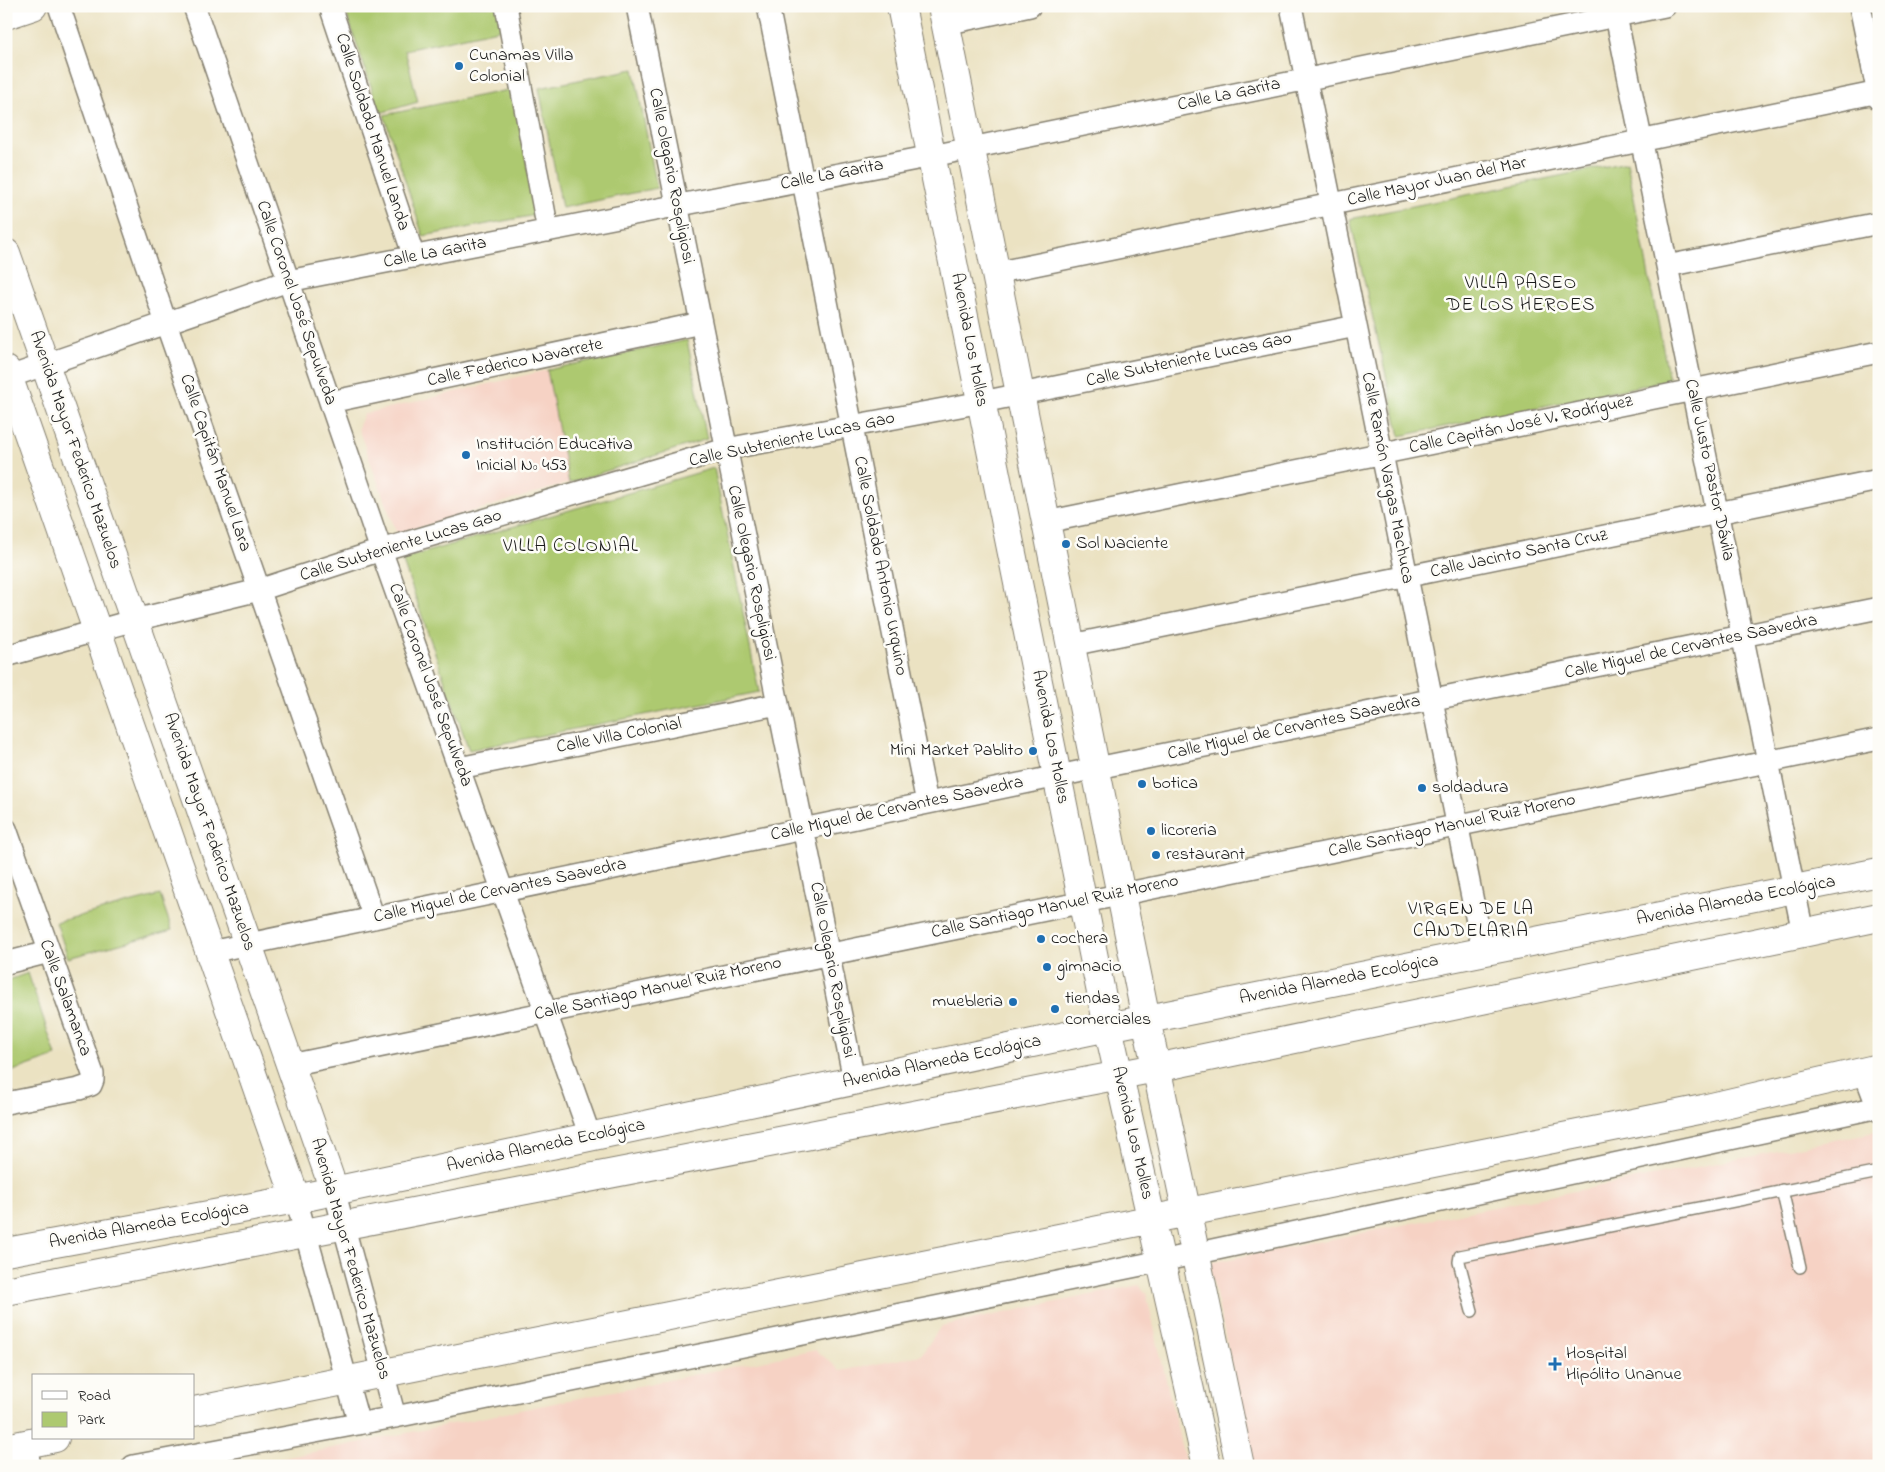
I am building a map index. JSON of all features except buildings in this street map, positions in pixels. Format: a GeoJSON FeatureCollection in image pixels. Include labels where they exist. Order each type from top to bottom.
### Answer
{"type":"FeatureCollection","features":[{"type":"Feature","properties":{"kind":"street"},"geometry":{"type":"LineString","coordinates":[[6,16],[33,6]]}},
{"type":"Feature","properties":{"kind":"street","name":"Calle Capitán Manuel Lara"},"geometry":{"type":"LineString","coordinates":[[59,6],[166,323],[374,918]]}},
{"type":"Feature","properties":{"kind":"street","name":"Calle Coronel José Sepulveda"},"geometry":{"type":"LineString","coordinates":[[194,6],[381,550],[590,1136]]}},
{"type":"Feature","properties":{"kind":"street","name":"Calle Soldado Manuel Landa"},"geometry":{"type":"LineString","coordinates":[[330,6],[414,257]]}},
{"type":"Feature","properties":{"kind":"street"},"geometry":{"type":"LineString","coordinates":[[506,6],[548,231]]}},
{"type":"Feature","properties":{"kind":"street","name":"Calle Olegario Rospligiosi"},"geometry":{"type":"LineString","coordinates":[[637,6],[854,1080]]}},
{"type":"Feature","properties":{"kind":"street","name":"Calle Soldado Antonio Urquino"},"geometry":{"type":"LineString","coordinates":[[768,6],[927,803]]}},
{"type":"Feature","properties":{"kind":"street","name":"Avenida Los Molles"},"geometry":{"type":"LineString","coordinates":[[901,6],[1108,1027],[1207,1466]]}},
{"type":"Feature","properties":{"kind":"street"},"geometry":{"type":"LineString","coordinates":[[943,15],[1030,6]]}},
{"type":"Feature","properties":{"kind":"street","name":"Calle Ramón Vargas Machuca"},"geometry":{"type":"LineString","coordinates":[[1291,6],[1483,951]]}},
{"type":"Feature","properties":{"kind":"street","name":"Calle La Garita"},"geometry":{"type":"LineString","coordinates":[[7,373],[45,364],[288,281],[932,156],[1306,80],[1615,11],[1665,6]]}},
{"type":"Feature","properties":{"kind":"street"},"geometry":{"type":"LineString","coordinates":[[1860,6],[1878,94]]}},
{"type":"Feature","properties":{"kind":"street","name":"Calle Justo Pastor Dávila"},"geometry":{"type":"LineString","coordinates":[[1615,11],[1803,933]]}},
{"type":"Feature","properties":{"kind":"street","name":"Avenida Los Molles"},"geometry":{"type":"LineString","coordinates":[[943,15],[1156,1068],[1240,1466]]}},
{"type":"Feature","properties":{"kind":"street","name":"Calle Mayor Juan del Mar"},"geometry":{"type":"LineString","coordinates":[[995,273],[1642,140],[1878,94]]}},
{"type":"Feature","properties":{"kind":"street"},"geometry":{"type":"LineString","coordinates":[[1667,266],[1879,223]]}},
{"type":"Feature","properties":{"kind":"street","name":"Avenida Mayor Federico Mazuelos"},"geometry":{"type":"LineString","coordinates":[[6,253],[334,1190],[395,1417]]}},
{"type":"Feature","properties":{"kind":"street","name":"Calle Federico Navarrete"},"geometry":{"type":"LineString","coordinates":[[330,402],[700,323]]}},
{"type":"Feature","properties":{"kind":"street","name":"Calle Subteniente Lucas Gao"},"geometry":{"type":"LineString","coordinates":[[6,656],[98,632],[135,620],[259,590],[381,550],[726,449],[982,402],[1356,326]]}},
{"type":"Feature","properties":{"kind":"street","name":"Calle Capitán José V. Rodríguez"},"geometry":{"type":"LineString","coordinates":[[1046,522],[1879,352]]}},
{"type":"Feature","properties":{"kind":"street","name":"Avenida Mayor Federico Mazuelos"},"geometry":{"type":"LineString","coordinates":[[7,373],[296,1199],[359,1424]]}},
{"type":"Feature","properties":{"kind":"street","name":"Calle Jacinto Santa Cruz"},"geometry":{"type":"LineString","coordinates":[[1070,645],[1879,480]]}},
{"type":"Feature","properties":{"kind":"street","name":"Calle Miguel de Cervantes Saavedra"},"geometry":{"type":"LineString","coordinates":[[210,952],[1095,768],[1879,608]]}},
{"type":"Feature","properties":{"kind":"street","name":"Calle Villa Colonial"},"geometry":{"type":"LineString","coordinates":[[460,768],[778,704]]}},
{"type":"Feature","properties":{"kind":"street","name":"Calle Santiago Manuel Ruiz Moreno"},"geometry":{"type":"LineString","coordinates":[[290,1065],[1879,739]]}},
{"type":"Feature","properties":{"kind":"street","name":"Calle Salamanca"},"geometry":{"type":"LineString","coordinates":[[6,829],[93,1074],[91,1084],[79,1089],[6,1103]]}},
{"type":"Feature","properties":{"kind":"street","name":"Avenida Alameda Ecológica"},"geometry":{"type":"LineString","coordinates":[[6,1252],[296,1199],[1146,1019],[1879,872]]}},
{"type":"Feature","properties":{"kind":"street","name":"Avenida Alameda Ecológica"},"geometry":{"type":"LineString","coordinates":[[6,1291],[1156,1068],[1879,917]]}},
{"type":"Feature","properties":{"kind":"street"},"geometry":{"type":"LineString","coordinates":[[6,963],[49,952]]}},
{"type":"Feature","properties":{"kind":"street"},"geometry":{"type":"LineString","coordinates":[[133,1466],[395,1417],[1161,1261],[1878,1109],[1871,1070],[1703,1109],[195,1411]]}},
{"type":"Feature","properties":{"kind":"street"},"geometry":{"type":"LineString","coordinates":[[21,1452],[50,1440]]}},
{"type":"Feature","properties":{"kind":"lane"},"geometry":{"type":"LineString","coordinates":[[1472,1311],[1459,1262],[1460,1256],[1879,1172]]}},
{"type":"Feature","properties":{"kind":"lane"},"geometry":{"type":"LineString","coordinates":[[1782,1190],[1800,1268]]}},
{"type":"Feature","properties":{"kind":"shaded area","name":"Institución Educativa Inicial Nº 453"},"geometry":{"type":"Polygon","coordinates":[[[547,370],[569,483],[397,534],[358,428],[364,414],[547,370]]]}},
{"type":"Feature","properties":{"kind":"shaded area","name":"Hospital Hipólito Unanue"},"geometry":{"type":"Polygon","coordinates":[[[1875,1132],[1879,1143],[1879,1466],[1254,1466],[1209,1263],[1875,1132]]]}},
{"type":"Feature","properties":{"kind":"shaded area"},"geometry":{"type":"Polygon","coordinates":[[[1139,1285],[1146,1293],[1186,1466],[244,1466],[816,1350],[841,1371],[921,1355],[941,1326],[1139,1285]]]}},
{"type":"Feature","properties":{"kind":"green space"},"geometry":{"type":"Polygon","coordinates":[[[344,6],[497,6],[502,29],[405,50],[418,102],[380,113],[344,6]]]}},
{"type":"Feature","properties":{"kind":"green space"},"geometry":{"type":"Polygon","coordinates":[[[634,69],[657,188],[562,208],[539,88],[634,69]]]}},
{"type":"Feature","properties":{"kind":"green space"},"geometry":{"type":"Polygon","coordinates":[[[513,89],[536,215],[423,236],[384,115],[513,89]]]}},
{"type":"Feature","properties":{"kind":"green space"},"geometry":{"type":"Polygon","coordinates":[[[1627,162],[1669,380],[1400,436],[1350,219],[1627,162]]]}},
{"type":"Feature","properties":{"kind":"green space"},"geometry":{"type":"Polygon","coordinates":[[[687,340],[707,439],[569,483],[547,370],[687,340]]]}},
{"type":"Feature","properties":{"kind":"green space"},"geometry":{"type":"Polygon","coordinates":[[[714,468],[759,692],[469,750],[402,559],[714,468]]]}},
{"type":"Feature","properties":{"kind":"green space"},"geometry":{"type":"Polygon","coordinates":[[[160,895],[172,930],[68,958],[56,922],[160,895]]]}},
{"type":"Feature","properties":{"kind":"green space"},"geometry":{"type":"Polygon","coordinates":[[[28,973],[56,1056],[10,1072],[6,1062],[6,981],[28,973]]]}},
{"type":"Feature","properties":{"kind":"place","name":"Cunamas Villa Colonial"},"geometry":{"type":"Point","coordinates":[459,66]}},
{"type":"Feature","properties":{"kind":"place","name":"Institución Educativa Inicial Nº 453"},"geometry":{"type":"Point","coordinates":[466,455]}},
{"type":"Feature","properties":{"kind":"place","name":"Sol Naciente"},"geometry":{"type":"Point","coordinates":[1066,544]}},
{"type":"Feature","properties":{"kind":"place","name":"Mini Market Pablito"},"geometry":{"type":"Point","coordinates":[1033,751]}},
{"type":"Feature","properties":{"kind":"place","name":"botica"},"geometry":{"type":"Point","coordinates":[1142,784]}},
{"type":"Feature","properties":{"kind":"place","name":"soldadura"},"geometry":{"type":"Point","coordinates":[1422,788]}},
{"type":"Feature","properties":{"kind":"place","name":"licoreria"},"geometry":{"type":"Point","coordinates":[1151,831]}},
{"type":"Feature","properties":{"kind":"place","name":"restaurant"},"geometry":{"type":"Point","coordinates":[1156,855]}},
{"type":"Feature","properties":{"kind":"place","name":"cochera"},"geometry":{"type":"Point","coordinates":[1041,939]}},
{"type":"Feature","properties":{"kind":"place","name":"gimnacio"},"geometry":{"type":"Point","coordinates":[1047,967]}},
{"type":"Feature","properties":{"kind":"place","name":"muebleria"},"geometry":{"type":"Point","coordinates":[1013,1002]}},
{"type":"Feature","properties":{"kind":"place","name":"tiendas comerciales"},"geometry":{"type":"Point","coordinates":[1055,1009]}},
{"type":"Feature","properties":{"kind":"place","name":"Hospital Hipólito Unanue"},"geometry":{"type":"Point","coordinates":[1555,1364]}},
{"type":"Feature","properties":{"kind":"district","name":"VILLA PASEO DE LOS HEROES"},"geometry":{"type":"Point","coordinates":[1521,294]}},
{"type":"Feature","properties":{"kind":"district","name":"VILLA COLONIAL"},"geometry":{"type":"Point","coordinates":[571,546]}},
{"type":"Feature","properties":{"kind":"district","name":"VIRGEN DE LA CANDELARIA"},"geometry":{"type":"Point","coordinates":[1471,920]}}]}
